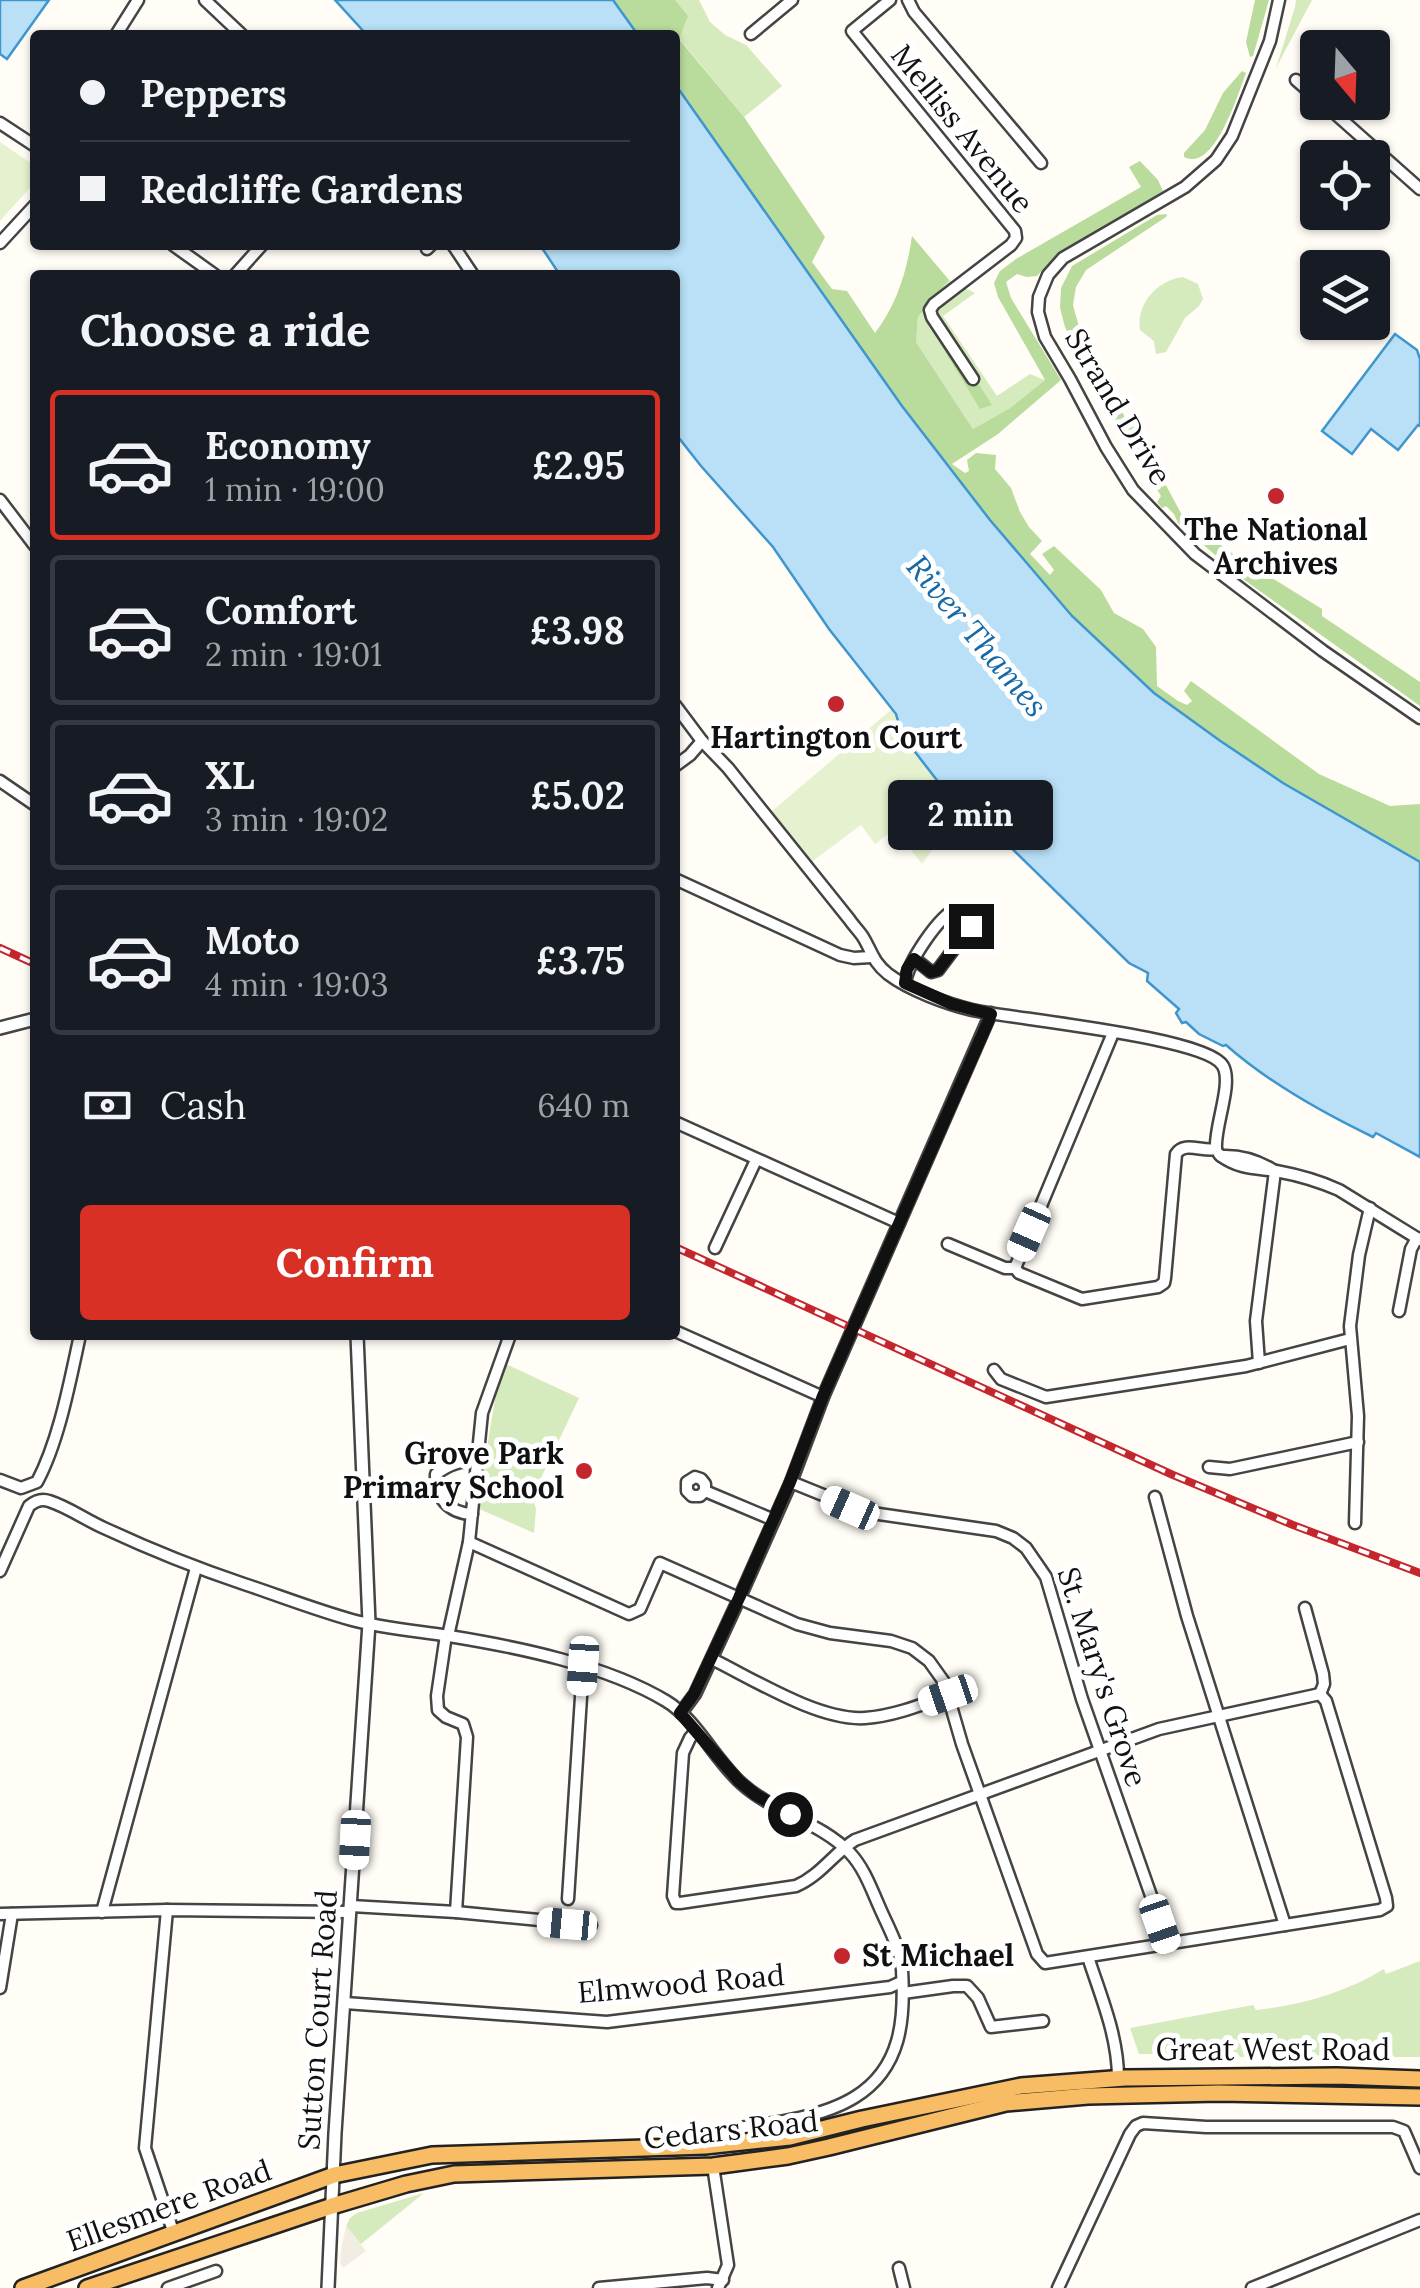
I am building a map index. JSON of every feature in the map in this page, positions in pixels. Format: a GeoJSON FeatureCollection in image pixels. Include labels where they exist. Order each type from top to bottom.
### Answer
{"type":"FeatureCollection","features":[{"type":"Feature","properties":{"kind":"highway","name":"Cedars Road"},"geometry":{"type":"LineString","coordinates":[[334,2176],[432,2155],[705,2146],[790,2136],[1021,2086],[1122,2078]]}},
{"type":"Feature","properties":{"kind":"highway","name":"Great West Road"},"geometry":{"type":"LineString","coordinates":[[1122,2078],[1420,2079]]}},
{"type":"Feature","properties":{"kind":"highway","name":"Cedars Road"},"geometry":{"type":"LineString","coordinates":[[332,2206],[454,2174],[712,2166],[830,2148],[1006,2104],[1134,2094]]}},
{"type":"Feature","properties":{"kind":"highway","name":"Great West Road"},"geometry":{"type":"LineString","coordinates":[[1134,2094],[1420,2097]]}},
{"type":"Feature","properties":{"kind":"highway","name":"Ellesmere Road"},"geometry":{"type":"LineString","coordinates":[[23,2288],[334,2176]]}},
{"type":"Feature","properties":{"kind":"highway","name":"Ellesmere Road"},"geometry":{"type":"LineString","coordinates":[[87,2288],[332,2206]]}},
{"type":"Feature","properties":{"kind":"street"},"geometry":{"type":"LineString","coordinates":[[119,30],[138,0]]}},
{"type":"Feature","properties":{"kind":"street"},"geometry":{"type":"LineString","coordinates":[[205,0],[237,30]]}},
{"type":"Feature","properties":{"kind":"street","name":"Melliss Avenue"},"geometry":{"type":"LineString","coordinates":[[890,0],[852,32],[1015,231],[1011,245],[930,310],[973,379]]}},
{"type":"Feature","properties":{"kind":"street","name":"Melliss Avenue"},"geometry":{"type":"LineString","coordinates":[[908,0],[1041,163]]}},
{"type":"Feature","properties":{"kind":"street","name":"Strand Drive"},"geometry":{"type":"LineString","coordinates":[[1279,0],[1270,41],[1232,136],[1216,160],[1185,187],[1063,258],[1054,266],[1039,297],[1038,312],[1045,337],[1133,490],[1196,554],[1420,718]]}},
{"type":"Feature","properties":{"kind":"street"},"geometry":{"type":"LineString","coordinates":[[751,34],[786,2]]}},
{"type":"Feature","properties":{"kind":"street"},"geometry":{"type":"LineString","coordinates":[[1296,80],[1300,84]]}},
{"type":"Feature","properties":{"kind":"street"},"geometry":{"type":"LineString","coordinates":[[1341,120],[1420,190]]}},
{"type":"Feature","properties":{"kind":"street"},"geometry":{"type":"LineString","coordinates":[[0,123],[30,143]]}},
{"type":"Feature","properties":{"kind":"street"},"geometry":{"type":"LineString","coordinates":[[0,243],[30,210]]}},
{"type":"Feature","properties":{"kind":"street"},"geometry":{"type":"LineString","coordinates":[[180,250],[208,270]]}},
{"type":"Feature","properties":{"kind":"street"},"geometry":{"type":"LineString","coordinates":[[0,500],[30,539]]}},
{"type":"Feature","properties":{"kind":"street"},"geometry":{"type":"LineString","coordinates":[[680,712],[849,919],[885,972],[952,1004],[991,1014],[1113,1032],[1210,1055],[1225,1070],[1216,1139],[1219,1153]]}},
{"type":"Feature","properties":{"kind":"street"},"geometry":{"type":"LineString","coordinates":[[680,762],[702,741]]}},
{"type":"Feature","properties":{"kind":"street"},"geometry":{"type":"LineString","coordinates":[[0,781],[30,801]]}},
{"type":"Feature","properties":{"kind":"street"},"geometry":{"type":"LineString","coordinates":[[680,882],[840,955],[871,956]]}},
{"type":"Feature","properties":{"kind":"street"},"geometry":{"type":"LineString","coordinates":[[905,983],[907,969],[946,913],[957,908],[971,916],[971,926],[938,970],[931,972],[914,959]]}},
{"type":"Feature","properties":{"kind":"street"},"geometry":{"type":"LineString","coordinates":[[680,1713],[712,1659],[774,1520],[823,1396],[991,1014]]}},
{"type":"Feature","properties":{"kind":"street"},"geometry":{"type":"LineString","coordinates":[[0,1028],[30,1020]]}},
{"type":"Feature","properties":{"kind":"street"},"geometry":{"type":"LineString","coordinates":[[1015,1268],[1113,1032]]}},
{"type":"Feature","properties":{"kind":"street"},"geometry":{"type":"LineString","coordinates":[[680,1124],[899,1224]]}},
{"type":"Feature","properties":{"kind":"street"},"geometry":{"type":"LineString","coordinates":[[1015,1268],[1018,1273],[1090,1299],[1162,1286],[1176,1154],[1184,1147],[1219,1153],[1232,1164],[1257,1171],[1274,1170],[1327,1184],[1419,1239],[1410,1249],[1399,1311]]}},
{"type":"Feature","properties":{"kind":"street"},"geometry":{"type":"LineString","coordinates":[[715,1248],[756,1160]]}},
{"type":"Feature","properties":{"kind":"street"},"geometry":{"type":"LineString","coordinates":[[1259,1363],[1256,1321],[1274,1170]]}},
{"type":"Feature","properties":{"kind":"street"},"geometry":{"type":"LineString","coordinates":[[1356,1523],[1357,1390],[1350,1340],[1354,1285],[1370,1208]]}},
{"type":"Feature","properties":{"kind":"street"},"geometry":{"type":"LineString","coordinates":[[948,1244],[1004,1268],[1015,1268]]}},
{"type":"Feature","properties":{"kind":"street"},"geometry":{"type":"LineString","coordinates":[[680,1332],[823,1396]]}},
{"type":"Feature","properties":{"kind":"street"},"geometry":{"type":"LineString","coordinates":[[0,1480],[20,1488],[29,1487],[43,1472],[79,1340]]}},
{"type":"Feature","properties":{"kind":"street","name":"Sutton Court Road"},"geometry":{"type":"LineString","coordinates":[[328,2288],[369,1623],[357,1340]]}},
{"type":"Feature","properties":{"kind":"street"},"geometry":{"type":"LineString","coordinates":[[456,1912],[467,1738],[463,1724],[438,1710],[437,1696],[469,1542],[482,1413],[508,1340]]}},
{"type":"Feature","properties":{"kind":"street"},"geometry":{"type":"LineString","coordinates":[[994,1370],[1001,1379],[1046,1397],[1259,1363],[1350,1340]]}},
{"type":"Feature","properties":{"kind":"street"},"geometry":{"type":"LineString","coordinates":[[1209,1467],[1230,1469],[1358,1442]]}},
{"type":"Feature","properties":{"kind":"street"},"geometry":{"type":"LineString","coordinates":[[472,1514],[448,1509],[435,1484],[436,1474],[459,1461],[477,1460]]}},
{"type":"Feature","properties":{"kind":"street","name":"St. Mary's Grove"},"geometry":{"type":"LineString","coordinates":[[790,1482],[858,1511],[986,1529],[1013,1538],[1026,1548],[1049,1584],[1099,1750],[1168,1944]]}},
{"type":"Feature","properties":{"kind":"street"},"geometry":{"type":"LineString","coordinates":[[705,1491],[774,1520]]}},
{"type":"Feature","properties":{"kind":"street"},"geometry":{"type":"LineString","coordinates":[[1155,1497],[1187,1616],[1285,1925]]}},
{"type":"Feature","properties":{"kind":"street"},"geometry":{"type":"LineString","coordinates":[[0,1571],[28,1506],[36,1501],[49,1501],[196,1568],[352,1620],[507,1646],[583,1666],[653,1694],[680,1713],[748,1789],[852,1855],[886,1921],[902,1970],[904,2012],[900,2033],[893,2052],[872,2084],[856,2097],[798,2118],[738,2128]]}},
{"type":"Feature","properties":{"kind":"street"},"geometry":{"type":"LineString","coordinates":[[469,1542],[629,1614],[640,1608],[660,1563],[808,1628],[891,1640],[918,1652],[941,1676],[979,1794],[1042,1962],[1387,1906],[1326,1701],[1320,1694]]}},
{"type":"Feature","properties":{"kind":"street"},"geometry":{"type":"LineString","coordinates":[[102,1912],[196,1568]]}},
{"type":"Feature","properties":{"kind":"street"},"geometry":{"type":"LineString","coordinates":[[1304,1608],[1323,1674],[1320,1694]]}},
{"type":"Feature","properties":{"kind":"street"},"geometry":{"type":"LineString","coordinates":[[712,1659],[808,1706],[846,1718],[892,1714],[948,1695]]}},
{"type":"Feature","properties":{"kind":"street"},"geometry":{"type":"LineString","coordinates":[[568,1899],[583,1666]]}},
{"type":"Feature","properties":{"kind":"street"},"geometry":{"type":"LineString","coordinates":[[696,1731],[683,1753],[673,1896],[676,1902],[796,1886],[856,1840],[1099,1750],[1159,1730],[1320,1694]]}},
{"type":"Feature","properties":{"kind":"street"},"geometry":{"type":"LineString","coordinates":[[0,1988],[6,1914],[350,1909],[456,1912],[591,1924]]}},
{"type":"Feature","properties":{"kind":"street"},"geometry":{"type":"LineString","coordinates":[[167,1910],[145,2148],[174,2234]]}},
{"type":"Feature","properties":{"kind":"street"},"geometry":{"type":"LineString","coordinates":[[1088,1957],[1122,2078]]}},
{"type":"Feature","properties":{"kind":"street","name":"Elmwood Road"},"geometry":{"type":"LineString","coordinates":[[345,2002],[607,2022],[890,1987],[967,1986],[978,1998],[991,2027],[1043,2021]]}},
{"type":"Feature","properties":{"kind":"street"},"geometry":{"type":"LineString","coordinates":[[1058,2288],[1130,2134],[1143,2123],[1206,2127],[1393,2126],[1404,2131],[1420,2168]]}},
{"type":"Feature","properties":{"kind":"street"},"geometry":{"type":"LineString","coordinates":[[599,2288],[707,2278],[724,2285],[728,2265],[712,2166]]}},
{"type":"Feature","properties":{"kind":"street"},"geometry":{"type":"LineString","coordinates":[[1252,2288],[1420,2220]]}},
{"type":"Feature","properties":{"kind":"street"},"geometry":{"type":"LineString","coordinates":[[899,2268],[904,2288]]}},
{"type":"Feature","properties":{"kind":"street"},"geometry":{"type":"LineString","coordinates":[[168,2288],[216,2271]]}},
{"type":"Feature","properties":{"kind":"green space"},"geometry":{"type":"Polygon","coordinates":[[[613,0],[675,0],[688,16],[680,36],[680,30],[634,30],[613,0]]]}},
{"type":"Feature","properties":{"kind":"green space"},"geometry":{"type":"Polygon","coordinates":[[[675,0],[699,0],[710,22],[746,45],[782,86],[744,117],[680,39],[675,0]]]}},
{"type":"Feature","properties":{"kind":"green space"},"geometry":{"type":"Polygon","coordinates":[[[1255,0],[1269,0],[1250,57],[1246,42],[1255,0]]]}},
{"type":"Feature","properties":{"kind":"green space"},"geometry":{"type":"Polygon","coordinates":[[[1296,0],[1312,0],[1276,68],[1295,7],[1296,0]]]}},
{"type":"Feature","properties":{"kind":"green space"},"geometry":{"type":"Polygon","coordinates":[[[680,40],[744,117],[825,237],[812,262],[832,289],[847,291],[875,333],[900,287],[912,236],[949,280],[918,317],[916,342],[973,429],[1010,408],[1045,380],[998,297],[994,283],[1000,271],[1141,187],[1129,167],[1140,161],[1158,180],[1163,191],[1055,257],[1037,276],[1017,274],[1006,282],[1011,298],[1061,380],[998,434],[952,464],[965,473],[969,471],[967,460],[976,453],[996,455],[995,469],[1011,488],[1029,527],[1042,541],[1030,554],[1050,575],[1054,570],[1042,554],[1054,546],[1101,590],[1114,613],[1143,629],[1156,647],[1157,686],[1187,705],[1192,701],[1184,691],[1191,681],[1319,774],[1390,806],[1420,804],[1420,872],[1377,851],[1172,710],[1072,616],[990,520],[902,406],[680,91],[680,40]]]}},
{"type":"Feature","properties":{"kind":"green space"},"geometry":{"type":"Polygon","coordinates":[[[1242,71],[1246,73],[1237,97],[1215,143],[1195,159],[1184,157],[1205,130],[1223,93],[1242,71]]]}},
{"type":"Feature","properties":{"kind":"green space"},"geometry":{"type":"Polygon","coordinates":[[[0,142],[30,163],[30,188],[0,221],[0,142]]]}},
{"type":"Feature","properties":{"kind":"green space"},"geometry":{"type":"Polygon","coordinates":[[[1167,214],[1086,270],[1076,287],[1073,305],[1079,327],[1117,405],[1153,447],[1149,461],[1183,517],[1260,574],[1322,609],[1322,616],[1420,682],[1420,706],[1243,579],[1178,523],[1166,506],[1162,508],[1157,502],[1161,496],[1101,399],[1065,327],[1060,308],[1061,288],[1072,266],[1157,215],[1167,214]]]}},
{"type":"Feature","properties":{"kind":"green space"},"geometry":{"type":"Polygon","coordinates":[[[1183,277],[1198,284],[1203,299],[1185,318],[1166,352],[1156,354],[1154,341],[1140,330],[1141,311],[1157,288],[1183,277]]]}},
{"type":"Feature","properties":{"kind":"green space"},"geometry":{"type":"Polygon","coordinates":[[[949,280],[975,293],[943,316],[997,396],[1030,374],[1045,380],[1010,408],[973,429],[916,342],[918,317],[949,280]]]}},
{"type":"Feature","properties":{"kind":"green space"},"geometry":{"type":"Polygon","coordinates":[[[940,324],[992,405],[980,409],[932,330],[933,325],[940,324]]]}},
{"type":"Feature","properties":{"kind":"green space"},"geometry":{"type":"Polygon","coordinates":[[[892,709],[898,721],[895,727],[960,810],[922,864],[895,829],[875,844],[861,825],[810,863],[771,812],[892,709]]]}},
{"type":"Feature","properties":{"kind":"green space"},"geometry":{"type":"Polygon","coordinates":[[[508,1365],[579,1398],[540,1480],[526,1475],[536,1509],[534,1533],[477,1508],[500,1369],[508,1365]]]}},
{"type":"Feature","properties":{"kind":"green space"},"geometry":{"type":"Polygon","coordinates":[[[1420,1961],[1420,2057],[1155,2057],[1139,2054],[1130,2028],[1253,2005],[1256,2010],[1290,2005],[1354,1985],[1384,1969],[1386,1974],[1420,1961]]]}},
{"type":"Feature","properties":{"kind":"green space"},"geometry":{"type":"Polygon","coordinates":[[[424,2193],[361,2244],[346,2226],[357,2213],[424,2193]]]}},
{"type":"Feature","properties":{"kind":"shaded area"},"geometry":{"type":"Polygon","coordinates":[[[346,2226],[366,2251],[343,2268],[340,2263],[346,2226]]]}},
{"type":"Feature","properties":{"kind":"water"},"geometry":{"type":"Polygon","coordinates":[[[0,0],[49,0],[7,59],[0,54],[0,0]]]}},
{"type":"Feature","properties":{"kind":"water"},"geometry":{"type":"Polygon","coordinates":[[[335,0],[613,0],[634,30],[362,30],[335,0]]]}},
{"type":"Feature","properties":{"kind":"water","name":"River Thames"},"geometry":{"type":"Polygon","coordinates":[[[680,91],[902,406],[990,520],[1072,616],[1154,693],[1219,740],[1283,783],[1420,862],[1420,1157],[1315,1107],[1226,1045],[1182,1023],[1176,1013],[1179,1009],[1147,981],[1148,973],[1129,963],[990,827],[965,806],[960,810],[895,726],[896,714],[829,629],[773,547],[680,439],[680,270],[557,270],[543,250],[680,250],[680,91]]]}},
{"type":"Feature","properties":{"kind":"water"},"geometry":{"type":"Polygon","coordinates":[[[1395,334],[1417,350],[1420,359],[1420,426],[1398,450],[1371,429],[1352,454],[1322,431],[1395,334]]]}},
{"type":"Feature","properties":{"kind":"railway"},"geometry":{"type":"LineString","coordinates":[[0,948],[30,962]]}},
{"type":"Feature","properties":{"kind":"railway"},"geometry":{"type":"LineString","coordinates":[[680,1249],[1173,1475],[1420,1573]]}},
{"type":"Feature","properties":{"kind":"place","name":"The National Archives"},"geometry":{"type":"Point","coordinates":[1276,496]}},
{"type":"Feature","properties":{"kind":"place","name":"Hartington Court"},"geometry":{"type":"Point","coordinates":[836,704]}},
{"type":"Feature","properties":{"kind":"place","name":"Grove Park Primary School"},"geometry":{"type":"Point","coordinates":[584,1471]}},
{"type":"Feature","properties":{"kind":"place","name":"St Michael"},"geometry":{"type":"Point","coordinates":[842,1956]}},
{"type":"Feature","properties":{"kind":"route"},"geometry":{"type":"LineString","coordinates":[[790,1814],[739,1781],[680,1713],[712,1659],[991,1014],[952,1004],[905,983],[907,969],[914,959],[931,972],[938,970],[971,926]]}}]}
